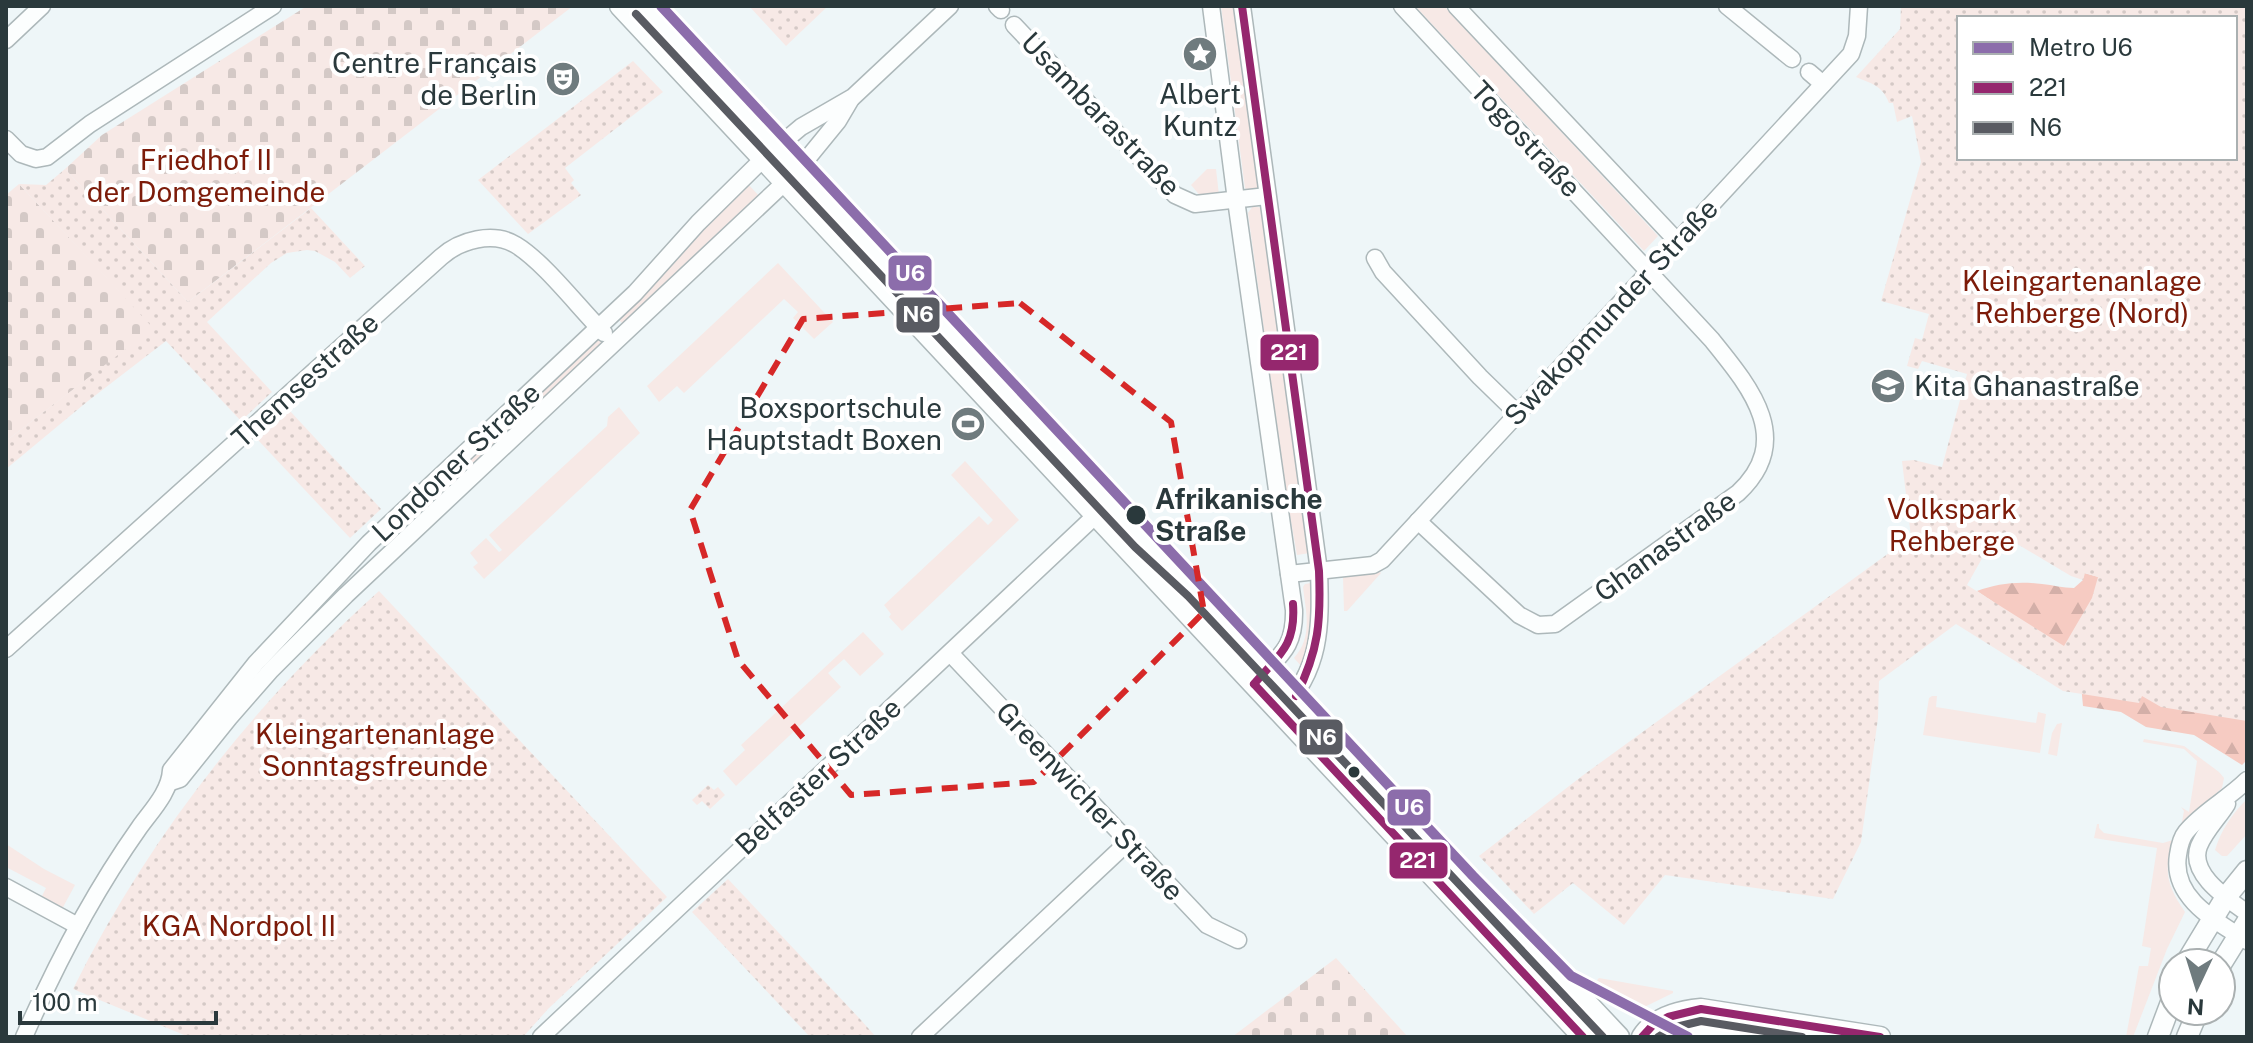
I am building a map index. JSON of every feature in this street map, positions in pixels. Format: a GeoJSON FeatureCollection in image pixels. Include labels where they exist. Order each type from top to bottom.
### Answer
{"type":"FeatureCollection","features":[{"type":"Feature","properties":{"kind":"main road"},"geometry":{"type":"LineString","coordinates":[[620,6],[770,153],[1144,539],[1196,588],[1619,1037]]}},
{"type":"Feature","properties":{"kind":"main road"},"geometry":{"type":"LineString","coordinates":[[645,6],[770,153]]}},
{"type":"Feature","properties":{"kind":"main road"},"geometry":{"type":"LineString","coordinates":[[792,176],[1096,515],[1583,1037]]}},
{"type":"Feature","properties":{"kind":"main road"},"geometry":{"type":"LineString","coordinates":[[2196,947],[2226,897],[2247,871]]}},
{"type":"Feature","properties":{"kind":"main road"},"geometry":{"type":"LineString","coordinates":[[1491,938],[1510,921]]}},
{"type":"Feature","properties":{"kind":"main road"},"geometry":{"type":"LineString","coordinates":[[1642,1037],[1648,1027],[1664,1019],[1701,1009],[1880,1037]]}},
{"type":"Feature","properties":{"kind":"main road"},"geometry":{"type":"LineString","coordinates":[[1681,1037],[1697,1031],[1716,1030],[1757,1037]]}},
{"type":"Feature","properties":{"kind":"street"},"geometry":{"type":"LineString","coordinates":[[6,40],[42,6]]}},
{"type":"Feature","properties":{"kind":"street"},"geometry":{"type":"LineString","coordinates":[[6,139],[21,154],[36,159],[47,157],[90,124],[273,6]]}},
{"type":"Feature","properties":{"kind":"street"},"geometry":{"type":"LineString","coordinates":[[853,97],[950,6]]}},
{"type":"Feature","properties":{"kind":"street"},"geometry":{"type":"LineString","coordinates":[[1211,6],[1294,610],[1292,638],[1288,647],[1254,684]]}},
{"type":"Feature","properties":{"kind":"street"},"geometry":{"type":"LineString","coordinates":[[1242,6],[1319,571],[1320,630],[1315,656],[1296,696],[1280,712]]}},
{"type":"Feature","properties":{"kind":"street","name":"Togostraße"},"geometry":{"type":"LineString","coordinates":[[1402,6],[1650,271]]}},
{"type":"Feature","properties":{"kind":"street","name":"Togostraße"},"geometry":{"type":"LineString","coordinates":[[1456,6],[1677,241]]}},
{"type":"Feature","properties":{"kind":"street"},"geometry":{"type":"LineString","coordinates":[[1727,6],[1792,59]]}},
{"type":"Feature","properties":{"kind":"street","name":"Swakopmunder Straße"},"geometry":{"type":"LineString","coordinates":[[1319,571],[1373,565],[1382,560],[1851,54],[1855,45],[1859,6]]}},
{"type":"Feature","properties":{"kind":"street","name":"Usambarastraße"},"geometry":{"type":"LineString","coordinates":[[1014,25],[1175,195],[1195,204],[1236,200]]}},
{"type":"Feature","properties":{"kind":"street"},"geometry":{"type":"LineString","coordinates":[[1809,72],[1823,84]]}},
{"type":"Feature","properties":{"kind":"street","name":"Londoner Straße"},"geometry":{"type":"LineString","coordinates":[[24,1037],[78,926],[171,782],[171,770],[256,663],[376,537],[635,293],[698,223],[770,153],[801,127],[853,97]]}},
{"type":"Feature","properties":{"kind":"street","name":"Londoner Straße"},"geometry":{"type":"LineString","coordinates":[[171,782],[180,779],[271,670],[346,595],[792,176],[838,121],[853,97]]}},
{"type":"Feature","properties":{"kind":"street"},"geometry":{"type":"LineString","coordinates":[[1236,200],[1267,196]]}},
{"type":"Feature","properties":{"kind":"street","name":"Themsestraße"},"geometry":{"type":"LineString","coordinates":[[6,649],[454,247],[487,239],[502,240],[517,246],[613,342]]}},
{"type":"Feature","properties":{"kind":"street"},"geometry":{"type":"LineString","coordinates":[[1375,258],[1383,272],[1517,413]]}},
{"type":"Feature","properties":{"kind":"street","name":"Ghanastraße"},"geometry":{"type":"LineString","coordinates":[[1418,521],[1519,615],[1528,622],[1546,626],[1563,620],[1748,484],[1765,447],[1764,418],[1729,360],[1650,271]]}},
{"type":"Feature","properties":{"kind":"street","name":"Belfaster Straße"},"geometry":{"type":"LineString","coordinates":[[541,1037],[1096,515]]}},
{"type":"Feature","properties":{"kind":"street"},"geometry":{"type":"LineString","coordinates":[[1289,574],[1319,571]]}},
{"type":"Feature","properties":{"kind":"street","name":"Greenwicher Straße"},"geometry":{"type":"LineString","coordinates":[[950,653],[1207,925],[1238,940]]}},
{"type":"Feature","properties":{"kind":"street"},"geometry":{"type":"LineString","coordinates":[[2241,786],[2198,847],[2198,863],[2226,897],[2247,913]]}},
{"type":"Feature","properties":{"kind":"street"},"geometry":{"type":"LineString","coordinates":[[2241,786],[2184,834],[2176,872],[2187,896],[2213,918],[2244,933]]}},
{"type":"Feature","properties":{"kind":"street"},"geometry":{"type":"LineString","coordinates":[[920,1037],[1128,842]]}},
{"type":"Feature","properties":{"kind":"street"},"geometry":{"type":"LineString","coordinates":[[6,887],[78,926]]}},
{"type":"Feature","properties":{"kind":"highlighted area"},"geometry":{"type":"Polygon","coordinates":[[[1020,303],[1171,422],[1204,612],[1034,782],[851,795],[738,660],[690,510],[803,319],[1020,303]]]}},
{"type":"Feature","properties":{"kind":"green space","name":"Friedhof II der Domgemeinde"},"geometry":{"type":"Polygon","coordinates":[[[307,6],[573,6],[188,302],[65,169],[102,135],[307,6]]]}},
{"type":"Feature","properties":{"kind":"green space"},"geometry":{"type":"Polygon","coordinates":[[[749,6],[828,6],[786,46],[749,6]]]}},
{"type":"Feature","properties":{"kind":"green space"},"geometry":{"type":"Polygon","coordinates":[[[1221,6],[1236,6],[1260,187],[1257,190],[1245,188],[1221,6]]]}},
{"type":"Feature","properties":{"kind":"green space"},"geometry":{"type":"Polygon","coordinates":[[[1415,6],[1444,6],[1658,236],[1644,251],[1415,6]]]}},
{"type":"Feature","properties":{"kind":"green space","name":"Kleingartenanlage Rehberge (Nord)"},"geometry":{"type":"Polygon","coordinates":[[[1901,6],[2247,6],[2247,721],[2161,707],[2142,696],[2139,703],[2063,691],[1956,624],[1879,681],[1878,718],[1861,842],[1833,899],[1665,875],[1624,925],[1573,883],[1534,914],[1479,856],[1582,776],[1911,537],[1902,461],[1914,460],[1942,467],[1967,374],[1922,361],[1918,369],[1907,366],[1915,338],[1922,340],[1929,314],[1881,301],[1921,162],[1912,116],[1897,122],[1893,103],[1889,103],[1883,92],[1856,77],[1900,29],[1901,6]],[[1997,532],[1967,585],[2064,646],[2092,598],[2098,577],[2085,573],[2083,580],[1997,532]]]}},
{"type":"Feature","properties":{"kind":"green space"},"geometry":{"type":"Polygon","coordinates":[[[633,61],[663,92],[565,168],[574,180],[571,183],[581,195],[528,234],[478,180],[633,61]]]}},
{"type":"Feature","properties":{"kind":"green space"},"geometry":{"type":"Polygon","coordinates":[[[65,169],[188,302],[311,208],[365,266],[350,278],[335,262],[315,251],[287,253],[271,263],[207,322],[272,392],[241,421],[166,341],[6,469],[6,441],[153,328],[19,184],[46,185],[65,169]]]}},
{"type":"Feature","properties":{"kind":"green space"},"geometry":{"type":"Polygon","coordinates":[[[1207,169],[1216,169],[1219,195],[1202,198],[1191,185],[1207,169]]]}},
{"type":"Feature","properties":{"kind":"green space"},"geometry":{"type":"Polygon","coordinates":[[[746,182],[761,198],[625,326],[617,318],[746,182]]]}},
{"type":"Feature","properties":{"kind":"green space"},"geometry":{"type":"Polygon","coordinates":[[[19,184],[154,328],[6,441],[6,195],[19,184]]]}},
{"type":"Feature","properties":{"kind":"green space"},"geometry":{"type":"Polygon","coordinates":[[[1253,206],[1262,208],[1310,553],[1297,555],[1248,213],[1253,206]]]}},
{"type":"Feature","properties":{"kind":"green space"},"geometry":{"type":"Polygon","coordinates":[[[778,263],[833,322],[814,339],[793,318],[798,312],[784,299],[684,393],[677,386],[659,402],[647,386],[778,263]]]}},
{"type":"Feature","properties":{"kind":"green space"},"geometry":{"type":"Polygon","coordinates":[[[596,339],[602,343],[397,540],[389,532],[596,339]]]}},
{"type":"Feature","properties":{"kind":"green space"},"geometry":{"type":"Polygon","coordinates":[[[619,407],[640,433],[484,579],[473,567],[478,563],[470,553],[486,538],[499,552],[502,550],[489,535],[607,426],[608,417],[619,407]]]}},
{"type":"Feature","properties":{"kind":"green space"},"geometry":{"type":"Polygon","coordinates":[[[290,411],[381,509],[350,538],[258,440],[290,411]]]}},
{"type":"Feature","properties":{"kind":"green space"},"geometry":{"type":"Polygon","coordinates":[[[965,461],[1019,520],[902,631],[889,617],[891,614],[884,605],[979,516],[988,525],[993,520],[951,475],[965,461]]]}},
{"type":"Feature","properties":{"kind":"green space"},"geometry":{"type":"Polygon","coordinates":[[[1100,501],[1241,651],[1239,654],[1097,504],[1100,501]]]}},
{"type":"Feature","properties":{"kind":"green space","name":"Volkspark Rehberge"},"geometry":{"type":"Polygon","coordinates":[[[2247,505],[2247,760],[2242,765],[2194,735],[2146,727],[2121,712],[2083,706],[2081,685],[1992,601],[1977,591],[2017,583],[2074,588],[2083,580],[2084,573],[2138,588],[2247,505]]]}},
{"type":"Feature","properties":{"kind":"green space"},"geometry":{"type":"Polygon","coordinates":[[[1381,573],[1344,611],[1343,577],[1381,573]]]}},
{"type":"Feature","properties":{"kind":"green space"},"geometry":{"type":"Polygon","coordinates":[[[1311,583],[1313,627],[1303,668],[1294,658],[1306,633],[1303,587],[1311,583]]]}},
{"type":"Feature","properties":{"kind":"green space"},"geometry":{"type":"Polygon","coordinates":[[[379,591],[667,897],[548,1009],[523,1037],[189,1037],[73,989],[135,879],[208,775],[289,679],[379,591]]]}},
{"type":"Feature","properties":{"kind":"green space"},"geometry":{"type":"Polygon","coordinates":[[[863,632],[884,654],[860,676],[844,659],[828,673],[841,687],[736,786],[723,771],[745,750],[741,745],[863,632]]]}},
{"type":"Feature","properties":{"kind":"green space"},"geometry":{"type":"Polygon","coordinates":[[[1937,696],[1936,707],[2036,723],[2038,712],[2046,714],[2040,753],[1923,735],[1929,698],[1937,696]]]}},
{"type":"Feature","properties":{"kind":"green space"},"geometry":{"type":"Polygon","coordinates":[[[1294,708],[1487,911],[1485,915],[1482,916],[1291,710],[1294,708]]]}},
{"type":"Feature","properties":{"kind":"green space"},"geometry":{"type":"Polygon","coordinates":[[[2062,723],[2057,756],[2048,754],[2052,733],[2057,724],[2062,723]]]}},
{"type":"Feature","properties":{"kind":"green space"},"geometry":{"type":"Polygon","coordinates":[[[2144,739],[2184,746],[2224,778],[2222,788],[2181,827],[2184,811],[2181,807],[2189,812],[2197,761],[2184,749],[2143,742],[2144,739]]]}},
{"type":"Feature","properties":{"kind":"green space"},"geometry":{"type":"Polygon","coordinates":[[[708,785],[714,790],[718,787],[725,795],[710,809],[702,801],[697,805],[692,800],[708,785]]]}},
{"type":"Feature","properties":{"kind":"green space"},"geometry":{"type":"Polygon","coordinates":[[[2247,799],[2247,834],[2227,856],[2222,856],[2215,850],[2220,836],[2247,799]]]}},
{"type":"Feature","properties":{"kind":"green space"},"geometry":{"type":"Polygon","coordinates":[[[2099,824],[2104,833],[2163,843],[2173,840],[2168,878],[2185,912],[2168,947],[2157,947],[2157,975],[2133,1037],[2126,1037],[2139,966],[2148,966],[2151,948],[2142,946],[2157,848],[2094,838],[2099,824]]]}},
{"type":"Feature","properties":{"kind":"green space"},"geometry":{"type":"Polygon","coordinates":[[[6,844],[75,885],[62,909],[41,898],[46,888],[6,867],[6,844]]]}},
{"type":"Feature","properties":{"kind":"green space"},"geometry":{"type":"Polygon","coordinates":[[[728,879],[876,1037],[810,1037],[692,912],[728,879]]]}},
{"type":"Feature","properties":{"kind":"green space"},"geometry":{"type":"Polygon","coordinates":[[[1515,939],[1603,1030],[1600,1035],[1513,943],[1515,939]]]}},
{"type":"Feature","properties":{"kind":"green space"},"geometry":{"type":"Polygon","coordinates":[[[1336,958],[1408,1037],[1232,1037],[1336,958]]]}},
{"type":"Feature","properties":{"kind":"green space"},"geometry":{"type":"Polygon","coordinates":[[[1597,980],[1673,993],[1632,1013],[1626,1005],[1621,1007],[1597,980]]]}},
{"type":"Feature","properties":{"kind":"metro line","name":"U6"},"geometry":{"type":"LineString","coordinates":[[661,6],[1473,876],[1571,976],[1688,1037]]}},
{"type":"Feature","properties":{"kind":"transit line","name":"221"},"geometry":{"type":"LineString","coordinates":[[1242,6],[1319,571],[1317,635],[1310,664],[1296,696]]}},
{"type":"Feature","properties":{"kind":"transit line","name":"N6"},"geometry":{"type":"LineString","coordinates":[[636,14],[1135,547],[1188,596],[1603,1037]]}},
{"type":"Feature","properties":{"kind":"transit line","name":"221"},"geometry":{"type":"LineString","coordinates":[[1254,684],[1289,640],[1293,604]]}},
{"type":"Feature","properties":{"kind":"transit line","name":"221"},"geometry":{"type":"LineString","coordinates":[[1254,684],[1583,1037]]}},
{"type":"Feature","properties":{"kind":"transit line","name":"221"},"geometry":{"type":"LineString","coordinates":[[1642,1037],[1653,1025],[1668,1017],[1701,1009],[1880,1037]]}},
{"type":"Feature","properties":{"kind":"transit line","name":"N6"},"geometry":{"type":"LineString","coordinates":[[1658,1037],[1672,1028],[1701,1021],[1802,1037]]}},
{"type":"Feature","properties":{"kind":"place","name":"Albert Kuntz"},"geometry":{"type":"Point","coordinates":[1200,54]}},
{"type":"Feature","properties":{"kind":"place","name":"Centre Français de Berlin"},"geometry":{"type":"Point","coordinates":[563,79]}},
{"type":"Feature","properties":{"kind":"place","name":"Kita Ghanastraße"},"geometry":{"type":"Point","coordinates":[1888,386]}},
{"type":"Feature","properties":{"kind":"place","name":"Boxsportschule Hauptstadt Boxen"},"geometry":{"type":"Point","coordinates":[968,424]}},
{"type":"Feature","properties":{"kind":"place","name":"Afrikanische Straße"},"geometry":{"type":"Point","coordinates":[1136,515]}},
{"type":"Feature","properties":{"kind":"park label","name":"Kleingartenanlage Sonntagsfreunde"},"geometry":{"type":"Point","coordinates":[375,750]}},
{"type":"Feature","properties":{"kind":"park label","name":"KGA Nordpol II"},"geometry":{"type":"Point","coordinates":[239,926]}}]}
